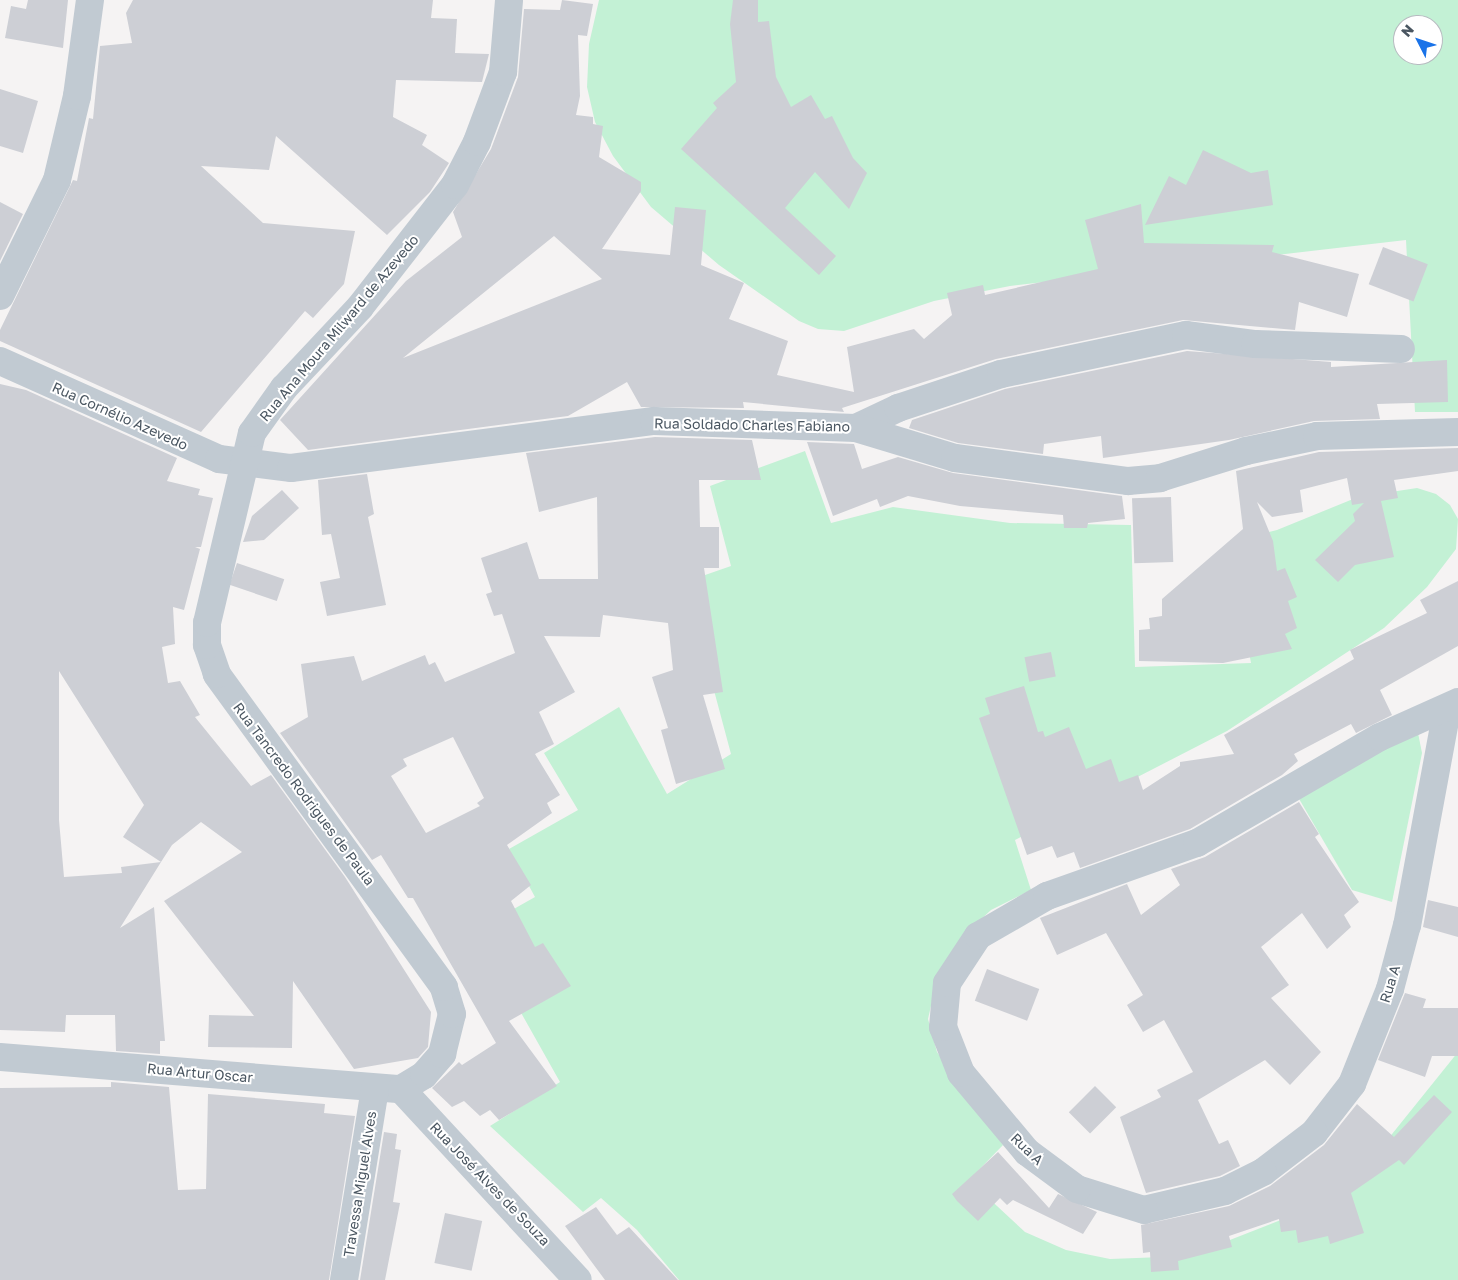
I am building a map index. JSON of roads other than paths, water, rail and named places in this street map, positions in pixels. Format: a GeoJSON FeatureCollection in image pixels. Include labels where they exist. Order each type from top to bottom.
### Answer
{"type":"FeatureCollection","features":[{"type":"Feature","properties":{"kind":"street"},"geometry":{"type":"LineString","coordinates":[[0,296],[57,180],[77,96],[90,0]]}},
{"type":"Feature","properties":{"kind":"street","name":"Rua Ana Moura Milward de Azevedo"},"geometry":{"type":"LineString","coordinates":[[241,465],[264,412],[360,308],[455,185],[477,142],[503,72],[509,0]]}},
{"type":"Feature","properties":{"kind":"street","name":"Rua Soldado Charles Fabiano"},"geometry":{"type":"LineString","coordinates":[[241,465],[291,468],[654,421],[856,428],[898,408],[1001,374],[1186,335],[1255,344],[1401,349]]}},
{"type":"Feature","properties":{"kind":"street","name":"Rua Cornélio Azevedo"},"geometry":{"type":"LineString","coordinates":[[0,361],[165,437],[241,465]]}},
{"type":"Feature","properties":{"kind":"street"},"geometry":{"type":"LineString","coordinates":[[856,428],[955,458],[1128,481],[1160,478],[1246,451],[1317,436],[1458,432]]}},
{"type":"Feature","properties":{"kind":"street","name":"Rua Tancredo Rodrigues de Paula"},"geometry":{"type":"LineString","coordinates":[[241,465],[207,623],[207,645],[217,674],[234,700],[444,987],[452,1014],[447,1045],[435,1066],[388,1088]]}},
{"type":"Feature","properties":{"kind":"street","name":"Rua A"},"geometry":{"type":"LineString","coordinates":[[1452,706],[1408,925],[1390,989],[1352,1084],[1314,1133],[1263,1172],[1226,1191],[1144,1210],[1111,1203],[1077,1188],[1028,1152],[962,1073],[944,1035],[947,983],[978,936],[1047,896],[1205,839],[1380,737],[1452,706]]}},
{"type":"Feature","properties":{"kind":"street","name":"Rua Artur Oscar"},"geometry":{"type":"LineString","coordinates":[[0,1057],[388,1088]]}},
{"type":"Feature","properties":{"kind":"street","name":"Travessa Miguel Alves"},"geometry":{"type":"LineString","coordinates":[[344,1280],[388,1088]]}},
{"type":"Feature","properties":{"kind":"street","name":"Rua José Alves de Souza"},"geometry":{"type":"LineString","coordinates":[[388,1088],[578,1280]]}}]}
